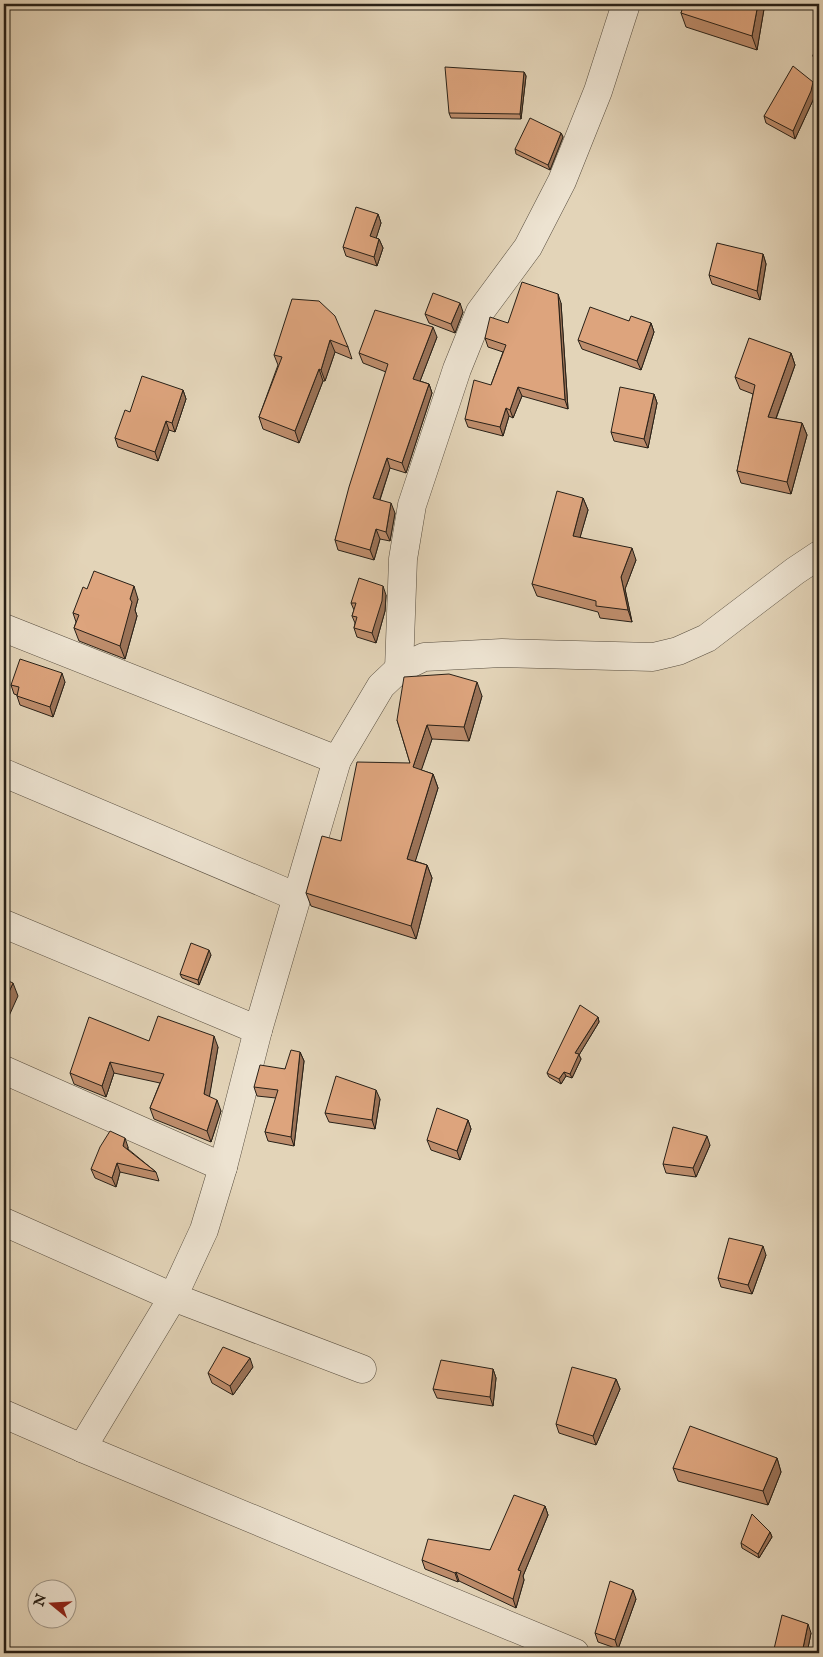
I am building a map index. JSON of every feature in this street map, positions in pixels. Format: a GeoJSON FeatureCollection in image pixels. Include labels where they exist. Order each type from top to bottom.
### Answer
{"type":"FeatureCollection","features":[{"type":"Feature","properties":{"kind":"street"},"geometry":{"type":"LineString","coordinates":[[399,669],[403,559],[412,505],[457,370],[480,312],[528,246],[562,180],[598,91],[626,4]]}},
{"type":"Feature","properties":{"kind":"street"},"geometry":{"type":"LineString","coordinates":[[82,1448],[173,1297],[204,1230],[223,1167],[258,1030],[337,760],[381,686],[399,669],[424,657],[502,653],[653,656],[678,651],[707,638],[819,555]]}},
{"type":"Feature","properties":{"kind":"street"},"geometry":{"type":"LineString","coordinates":[[4,628],[337,760]]}},
{"type":"Feature","properties":{"kind":"street"},"geometry":{"type":"LineString","coordinates":[[4,773],[297,897]]}},
{"type":"Feature","properties":{"kind":"street"},"geometry":{"type":"LineString","coordinates":[[4,924],[258,1030]]}},
{"type":"Feature","properties":{"kind":"street"},"geometry":{"type":"LineString","coordinates":[[4,1070],[223,1167]]}},
{"type":"Feature","properties":{"kind":"street"},"geometry":{"type":"LineString","coordinates":[[4,1222],[173,1297],[362,1370]]}},
{"type":"Feature","properties":{"kind":"street"},"geometry":{"type":"LineString","coordinates":[[4,1414],[576,1653]]}},
{"type":"Feature","properties":{"kind":"building"},"geometry":{"type":"Polygon","coordinates":[[[684,4],[758,4],[752,36],[681,13],[684,4]]]}},
{"type":"Feature","properties":{"kind":"building"},"geometry":{"type":"Polygon","coordinates":[[[819,33],[819,60],[813,56],[819,33]]]}},
{"type":"Feature","properties":{"kind":"building"},"geometry":{"type":"Polygon","coordinates":[[[793,66],[813,82],[811,91],[793,131],[764,116],[793,66]]]}},
{"type":"Feature","properties":{"kind":"building"},"geometry":{"type":"Polygon","coordinates":[[[445,67],[524,72],[520,114],[449,113],[445,67]]]}},
{"type":"Feature","properties":{"kind":"building"},"geometry":{"type":"Polygon","coordinates":[[[530,118],[561,133],[548,165],[515,149],[530,118]]]}},
{"type":"Feature","properties":{"kind":"building"},"geometry":{"type":"Polygon","coordinates":[[[356,207],[378,214],[370,236],[379,239],[374,257],[343,247],[356,207]]]}},
{"type":"Feature","properties":{"kind":"building"},"geometry":{"type":"Polygon","coordinates":[[[717,243],[763,254],[757,291],[709,275],[717,243]]]}},
{"type":"Feature","properties":{"kind":"building"},"geometry":{"type":"Polygon","coordinates":[[[522,282],[558,294],[565,400],[518,387],[510,410],[506,408],[500,427],[465,419],[474,380],[491,385],[506,345],[485,338],[490,317],[508,323],[522,282]]]}},
{"type":"Feature","properties":{"kind":"building"},"geometry":{"type":"Polygon","coordinates":[[[433,293],[460,303],[451,324],[425,314],[433,293]]]}},
{"type":"Feature","properties":{"kind":"building"},"geometry":{"type":"Polygon","coordinates":[[[292,299],[319,301],[335,316],[348,347],[330,340],[321,370],[319,369],[295,431],[259,417],[282,357],[274,355],[292,299]]]}},
{"type":"Feature","properties":{"kind":"building"},"geometry":{"type":"Polygon","coordinates":[[[590,307],[629,321],[631,316],[651,323],[637,361],[578,340],[590,307]]]}},
{"type":"Feature","properties":{"kind":"building"},"geometry":{"type":"Polygon","coordinates":[[[375,310],[433,327],[413,379],[429,384],[402,463],[387,458],[373,498],[391,503],[386,532],[376,529],[370,550],[335,540],[349,487],[388,364],[359,353],[375,310]]]}},
{"type":"Feature","properties":{"kind":"building"},"geometry":{"type":"Polygon","coordinates":[[[749,338],[791,353],[768,417],[802,423],[787,482],[737,471],[755,385],[735,377],[749,338]]]}},
{"type":"Feature","properties":{"kind":"building"},"geometry":{"type":"Polygon","coordinates":[[[142,376],[183,390],[172,423],[166,421],[155,452],[115,438],[125,410],[130,412],[142,376]]]}},
{"type":"Feature","properties":{"kind":"building"},"geometry":{"type":"Polygon","coordinates":[[[620,387],[654,394],[644,439],[611,432],[620,387]]]}},
{"type":"Feature","properties":{"kind":"building"},"geometry":{"type":"Polygon","coordinates":[[[557,491],[583,498],[573,536],[632,548],[621,577],[628,610],[596,606],[596,601],[532,584],[557,491]]]}},
{"type":"Feature","properties":{"kind":"building"},"geometry":{"type":"Polygon","coordinates":[[[94,571],[134,586],[130,599],[132,602],[120,646],[74,628],[79,615],[73,613],[83,587],[87,589],[94,571]]]}},
{"type":"Feature","properties":{"kind":"building"},"geometry":{"type":"Polygon","coordinates":[[[359,578],[383,586],[382,601],[372,633],[354,628],[357,617],[352,616],[356,603],[351,603],[359,578]]]}},
{"type":"Feature","properties":{"kind":"building"},"geometry":{"type":"Polygon","coordinates":[[[20,659],[62,673],[50,707],[17,696],[19,687],[11,685],[20,659]]]}},
{"type":"Feature","properties":{"kind":"building"},"geometry":{"type":"Polygon","coordinates":[[[449,674],[477,682],[464,727],[427,725],[413,767],[433,774],[407,859],[427,865],[411,926],[306,893],[322,836],[341,841],[357,762],[410,763],[397,720],[404,677],[449,674]]]}},
{"type":"Feature","properties":{"kind":"building"},"geometry":{"type":"Polygon","coordinates":[[[191,943],[209,950],[198,980],[180,974],[191,943]]]}},
{"type":"Feature","properties":{"kind":"building"},"geometry":{"type":"Polygon","coordinates":[[[4,979],[13,983],[4,1003],[4,979]]]}},
{"type":"Feature","properties":{"kind":"building"},"geometry":{"type":"Polygon","coordinates":[[[580,1005],[598,1017],[575,1053],[579,1054],[570,1074],[564,1072],[559,1079],[547,1073],[580,1005]]]}},
{"type":"Feature","properties":{"kind":"building"},"geometry":{"type":"Polygon","coordinates":[[[158,1016],[214,1036],[204,1094],[217,1100],[207,1131],[150,1108],[164,1074],[110,1062],[102,1086],[70,1073],[89,1017],[149,1041],[158,1016]]]}},
{"type":"Feature","properties":{"kind":"building"},"geometry":{"type":"Polygon","coordinates":[[[291,1050],[300,1052],[291,1137],[265,1132],[278,1090],[254,1087],[260,1065],[285,1069],[291,1050]]]}},
{"type":"Feature","properties":{"kind":"building"},"geometry":{"type":"Polygon","coordinates":[[[336,1076],[376,1090],[372,1120],[325,1113],[336,1076]]]}},
{"type":"Feature","properties":{"kind":"building"},"geometry":{"type":"Polygon","coordinates":[[[437,1108],[468,1120],[457,1151],[427,1140],[437,1108]]]}},
{"type":"Feature","properties":{"kind":"building"},"geometry":{"type":"Polygon","coordinates":[[[673,1127],[707,1136],[693,1168],[663,1164],[673,1127]]]}},
{"type":"Feature","properties":{"kind":"building"},"geometry":{"type":"Polygon","coordinates":[[[110,1131],[125,1138],[123,1146],[156,1172],[117,1163],[112,1178],[91,1169],[100,1147],[110,1131]]]}},
{"type":"Feature","properties":{"kind":"building"},"geometry":{"type":"Polygon","coordinates":[[[729,1238],[763,1246],[748,1285],[718,1278],[729,1238]]]}},
{"type":"Feature","properties":{"kind":"building"},"geometry":{"type":"Polygon","coordinates":[[[223,1347],[250,1358],[230,1386],[208,1373],[223,1347]]]}},
{"type":"Feature","properties":{"kind":"building"},"geometry":{"type":"Polygon","coordinates":[[[441,1360],[493,1369],[490,1397],[433,1389],[441,1360]]]}},
{"type":"Feature","properties":{"kind":"building"},"geometry":{"type":"Polygon","coordinates":[[[572,1367],[616,1379],[593,1436],[556,1424],[572,1367]]]}},
{"type":"Feature","properties":{"kind":"building"},"geometry":{"type":"Polygon","coordinates":[[[690,1426],[777,1458],[763,1491],[673,1468],[690,1426]]]}},
{"type":"Feature","properties":{"kind":"building"},"geometry":{"type":"Polygon","coordinates":[[[514,1495],[545,1506],[518,1570],[521,1571],[513,1599],[456,1572],[422,1560],[428,1539],[490,1550],[514,1495]]]}},
{"type":"Feature","properties":{"kind":"building"},"geometry":{"type":"Polygon","coordinates":[[[752,1514],[770,1532],[758,1554],[741,1543],[752,1514]]]}},
{"type":"Feature","properties":{"kind":"building"},"geometry":{"type":"Polygon","coordinates":[[[610,1581],[633,1590],[615,1640],[595,1633],[610,1581]]]}},
{"type":"Feature","properties":{"kind":"building"},"geometry":{"type":"Polygon","coordinates":[[[782,1615],[808,1624],[802,1653],[785,1653],[774,1649],[782,1615]]]}}]}
